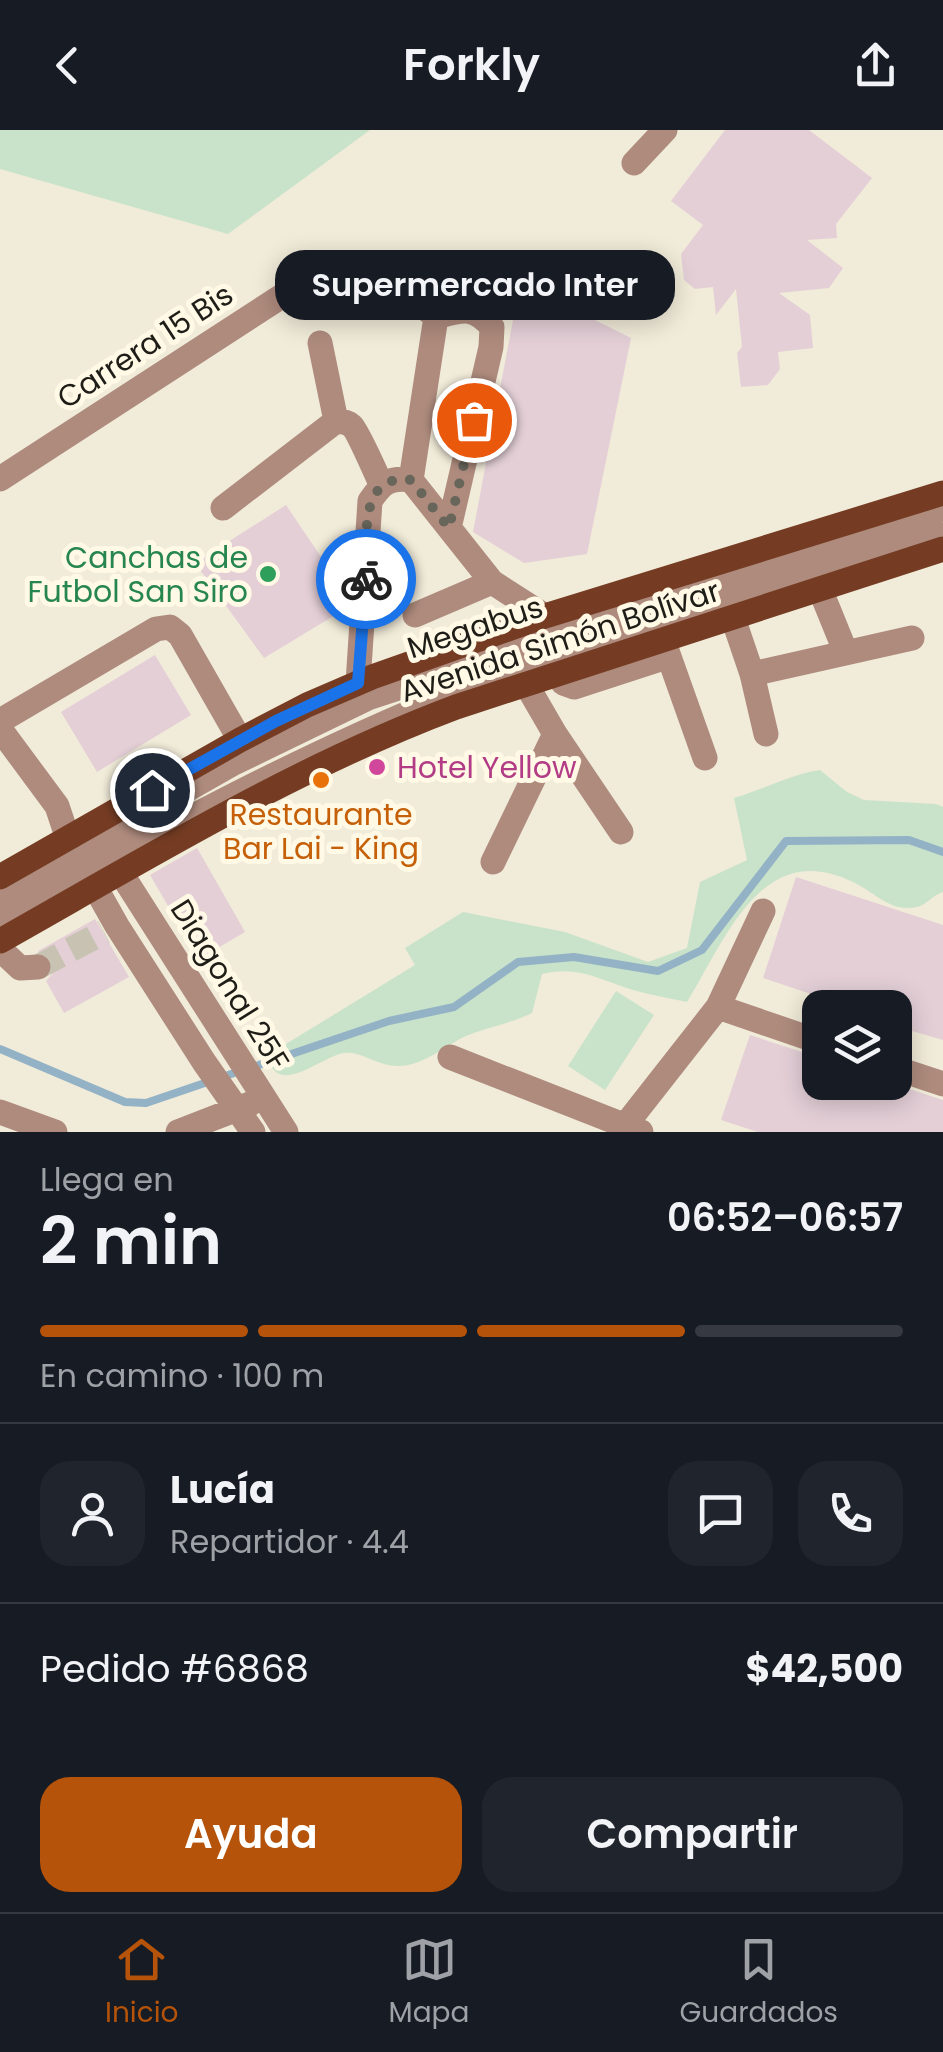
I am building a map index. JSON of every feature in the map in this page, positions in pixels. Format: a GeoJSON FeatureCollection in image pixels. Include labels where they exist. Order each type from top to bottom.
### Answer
{"type":"FeatureCollection","features":[{"type":"Feature","properties":{"kind":"main road","name":"Avenida Simón Bolívar"},"geometry":{"type":"LineString","coordinates":[[0,940],[81,864],[106,849],[240,740],[358,683],[545,616],[943,493]]}},
{"type":"Feature","properties":{"kind":"main road","name":"Avenida Simón Bolívar"},"geometry":{"type":"LineString","coordinates":[[0,877],[81,864],[106,849],[256,797],[365,743],[526,684],[666,646],[732,618],[943,549]]}},
{"type":"Feature","properties":{"kind":"street"},"geometry":{"type":"LineString","coordinates":[[634,164],[665,130]]}},
{"type":"Feature","properties":{"kind":"street","name":"Carrera 15 Bis"},"geometry":{"type":"LineString","coordinates":[[0,479],[302,283],[328,272],[396,289],[436,317]]}},
{"type":"Feature","properties":{"kind":"street"},"geometry":{"type":"LineString","coordinates":[[411,480],[436,317],[462,310],[481,314],[492,326],[491,347],[449,528]]}},
{"type":"Feature","properties":{"kind":"street"},"geometry":{"type":"LineString","coordinates":[[320,343],[336,421]]}},
{"type":"Feature","properties":{"kind":"street"},"geometry":{"type":"LineString","coordinates":[[224,508],[336,421],[356,429],[362,450],[382,484]]}},
{"type":"Feature","properties":{"kind":"street"},"geometry":{"type":"LineString","coordinates":[[358,683],[370,501],[382,484],[394,478],[411,480],[492,582],[545,616]]}},
{"type":"Feature","properties":{"kind":"street","name":"Megabus"},"geometry":{"type":"LineString","coordinates":[[106,849],[234,763],[368,698],[943,509]]}},
{"type":"Feature","properties":{"kind":"street","name":"Megabus"},"geometry":{"type":"LineString","coordinates":[[106,849],[451,695],[943,535]]}},
{"type":"Feature","properties":{"kind":"street"},"geometry":{"type":"LineString","coordinates":[[415,615],[492,582]]}},
{"type":"Feature","properties":{"kind":"street"},"geometry":{"type":"LineString","coordinates":[[820,589],[846,653]]}},
{"type":"Feature","properties":{"kind":"street"},"geometry":{"type":"LineString","coordinates":[[732,618],[752,674],[766,734]]}},
{"type":"Feature","properties":{"kind":"street"},"geometry":{"type":"LineString","coordinates":[[0,721],[156,629],[170,626],[180,634],[240,740]]}},
{"type":"Feature","properties":{"kind":"street"},"geometry":{"type":"LineString","coordinates":[[752,674],[912,638]]}},
{"type":"Feature","properties":{"kind":"street"},"geometry":{"type":"LineString","coordinates":[[666,646],[705,758]]}},
{"type":"Feature","properties":{"kind":"street"},"geometry":{"type":"LineString","coordinates":[[526,684],[620,832]]}},
{"type":"Feature","properties":{"kind":"street"},"geometry":{"type":"LineString","coordinates":[[0,729],[57,806],[106,849]]}},
{"type":"Feature","properties":{"kind":"street"},"geometry":{"type":"LineString","coordinates":[[493,862],[555,734]]}},
{"type":"Feature","properties":{"kind":"street","name":"Diagonal 25F"},"geometry":{"type":"LineString","coordinates":[[57,806],[110,929],[254,1132]]}},
{"type":"Feature","properties":{"kind":"street","name":"Diagonal 25F"},"geometry":{"type":"LineString","coordinates":[[106,849],[286,1132]]}},
{"type":"Feature","properties":{"kind":"street"},"geometry":{"type":"LineString","coordinates":[[0,896],[81,864]]}},
{"type":"Feature","properties":{"kind":"street"},"geometry":{"type":"LineString","coordinates":[[0,922],[81,864]]}},
{"type":"Feature","properties":{"kind":"street"},"geometry":{"type":"LineString","coordinates":[[450,1057],[628,1130],[718,1008],[763,911]]}},
{"type":"Feature","properties":{"kind":"street"},"geometry":{"type":"LineString","coordinates":[[0,949],[20,968],[38,967]]}},
{"type":"Feature","properties":{"kind":"street"},"geometry":{"type":"LineString","coordinates":[[718,1008],[802,1036]]}},
{"type":"Feature","properties":{"kind":"street"},"geometry":{"type":"LineString","coordinates":[[912,1074],[943,1084]]}},
{"type":"Feature","properties":{"kind":"street"},"geometry":{"type":"LineString","coordinates":[[178,1132],[258,1089]]}},
{"type":"Feature","properties":{"kind":"street"},"geometry":{"type":"LineString","coordinates":[[0,1112],[56,1132]]}},
{"type":"Feature","properties":{"kind":"green space"},"geometry":{"type":"Polygon","coordinates":[[[0,130],[370,130],[228,234],[0,169],[0,130]]]}},
{"type":"Feature","properties":{"kind":"green space"},"geometry":{"type":"Polygon","coordinates":[[[820,770],[864,800],[943,807],[943,892],[920,906],[899,907],[853,882],[821,872],[794,873],[771,884],[751,902],[733,924],[687,1002],[589,975],[566,971],[542,974],[532,1013],[466,1036],[415,1063],[389,1065],[344,1053],[289,1075],[272,1068],[268,1055],[415,965],[405,948],[463,912],[565,932],[648,962],[687,948],[700,882],[747,860],[734,798],[820,770]]]}},
{"type":"Feature","properties":{"kind":"green space"},"geometry":{"type":"Polygon","coordinates":[[[616,991],[654,1015],[605,1090],[568,1066],[616,991]]]}},
{"type":"Feature","properties":{"kind":"building"},"geometry":{"type":"Polygon","coordinates":[[[725,130],[809,130],[872,178],[836,224],[837,238],[807,240],[843,268],[829,288],[779,293],[810,315],[813,348],[778,352],[780,369],[768,385],[741,387],[737,353],[742,347],[736,289],[716,315],[713,287],[695,289],[684,280],[681,254],[703,225],[671,201],[725,130]]]}},
{"type":"Feature","properties":{"kind":"building"},"geometry":{"type":"Polygon","coordinates":[[[517,299],[573,309],[631,338],[587,554],[524,563],[473,532],[517,299]]]}},
{"type":"Feature","properties":{"kind":"building","name":"Canchas de Futbol San Siro"},"geometry":{"type":"Polygon","coordinates":[[[286,505],[340,585],[340,612],[264,658],[195,563],[286,505]]]}},
{"type":"Feature","properties":{"kind":"building"},"geometry":{"type":"Polygon","coordinates":[[[155,655],[191,715],[97,772],[61,712],[155,655]]]}},
{"type":"Feature","properties":{"kind":"building"},"geometry":{"type":"Polygon","coordinates":[[[197,848],[245,932],[199,959],[150,875],[197,848]]]}},
{"type":"Feature","properties":{"kind":"building"},"geometry":{"type":"Polygon","coordinates":[[[796,877],[943,925],[943,1040],[912,1031],[912,990],[802,991],[763,978],[796,877]]]}},
{"type":"Feature","properties":{"kind":"building"},"geometry":{"type":"Polygon","coordinates":[[[95,919],[129,977],[64,1013],[46,981],[53,973],[52,959],[38,951],[95,919]]]}},
{"type":"Feature","properties":{"kind":"building"},"geometry":{"type":"Polygon","coordinates":[[[750,1035],[802,1052],[802,1100],[912,1100],[912,1090],[943,1100],[943,1132],[758,1132],[721,1120],[750,1035]]]}},
{"type":"Feature","properties":{"kind":"waterway"},"geometry":{"type":"LineString","coordinates":[[253,1067],[389,1021],[454,1007],[518,962],[574,957],[658,971],[702,950],[786,841],[909,840],[943,852]]}},
{"type":"Feature","properties":{"kind":"waterway"},"geometry":{"type":"LineString","coordinates":[[0,1049],[125,1102],[146,1103],[240,1071]]}},
{"type":"Feature","properties":{"kind":"tunnel"},"geometry":{"type":"LineString","coordinates":[[38,967],[104,932]]}},
{"type":"Feature","properties":{"kind":"way so far"},"geometry":{"type":"LineString","coordinates":[[366,579],[370,501],[382,484],[394,478],[411,480],[449,528],[474,420]]}},
{"type":"Feature","properties":{"kind":"place","name":"Supermercado Inter"},"geometry":{"type":"Point","coordinates":[474,420]}},
{"type":"Feature","properties":{"kind":"place","name":"Canchas de Futbol San Siro"},"geometry":{"type":"Point","coordinates":[268,574]}},
{"type":"Feature","properties":{"kind":"place","name":"Hotel Yellow"},"geometry":{"type":"Point","coordinates":[377,767]}},
{"type":"Feature","properties":{"kind":"place","name":"Restaurante Bar Lai - King"},"geometry":{"type":"Point","coordinates":[321,780]}},
{"type":"Feature","properties":{"kind":"route"},"geometry":{"type":"LineString","coordinates":[[152,790],[276,721],[358,683],[366,579]]}}]}
